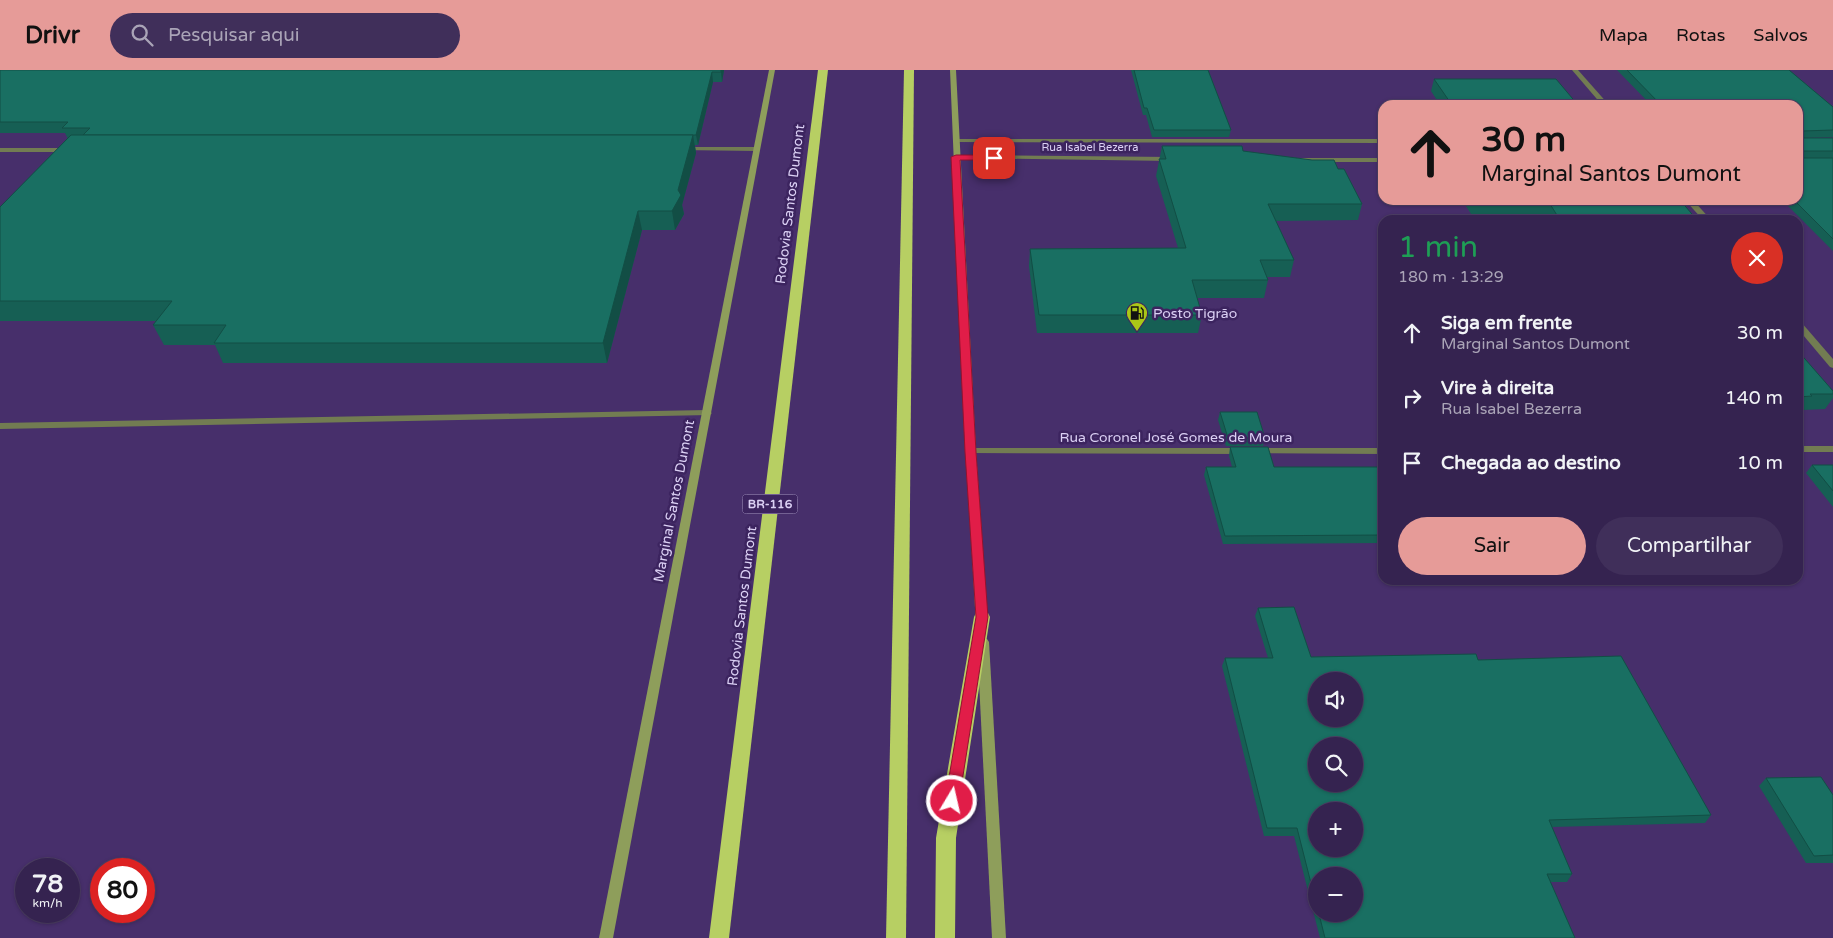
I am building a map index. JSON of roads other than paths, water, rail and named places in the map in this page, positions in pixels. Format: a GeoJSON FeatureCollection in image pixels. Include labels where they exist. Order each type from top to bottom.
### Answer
{"type":"FeatureCollection","features":[{"type":"Feature","properties":{"kind":"highway","name":"Rodovia Santos Dumont"},"geometry":{"type":"LineString","coordinates":[[719,938],[823,70]]}},
{"type":"Feature","properties":{"kind":"highway"},"geometry":{"type":"LineString","coordinates":[[896,938],[909,70]]}},
{"type":"Feature","properties":{"kind":"highway"},"geometry":{"type":"LineString","coordinates":[[945,938],[946,838],[982,617]]}},
{"type":"Feature","properties":{"kind":"main road","name":"Marginal Santos Dumont"},"geometry":{"type":"LineString","coordinates":[[606,938],[772,70]]}},
{"type":"Feature","properties":{"kind":"main road"},"geometry":{"type":"LineString","coordinates":[[953,70],[970,452],[982,617],[999,938]]}},
{"type":"Feature","properties":{"kind":"street"},"geometry":{"type":"LineString","coordinates":[[1575,70],[1602,100]]}},
{"type":"Feature","properties":{"kind":"street","name":"Rua Isabel Bezerra"},"geometry":{"type":"LineString","coordinates":[[955,140],[1378,142]]}},
{"type":"Feature","properties":{"kind":"street"},"geometry":{"type":"LineString","coordinates":[[1217,141],[1220,150]]}},
{"type":"Feature","properties":{"kind":"street"},"geometry":{"type":"LineString","coordinates":[[676,149],[756,149]]}},
{"type":"Feature","properties":{"kind":"street"},"geometry":{"type":"LineString","coordinates":[[0,150],[80,150]]}},
{"type":"Feature","properties":{"kind":"street","name":"Rua Isabel Bezerra"},"geometry":{"type":"LineString","coordinates":[[956,157],[1184,159]]}},
{"type":"Feature","properties":{"kind":"street"},"geometry":{"type":"LineString","coordinates":[[1293,160],[1378,160]]}},
{"type":"Feature","properties":{"kind":"street"},"geometry":{"type":"LineString","coordinates":[[1694,205],[1702,215]]}},
{"type":"Feature","properties":{"kind":"street"},"geometry":{"type":"LineString","coordinates":[[1803,330],[1833,364]]}},
{"type":"Feature","properties":{"kind":"street"},"geometry":{"type":"LineString","coordinates":[[0,426],[707,413]]}},
{"type":"Feature","properties":{"kind":"street"},"geometry":{"type":"LineString","coordinates":[[1803,449],[1833,449]]}},
{"type":"Feature","properties":{"kind":"street","name":"Rua Coronel José Gomes de Moura"},"geometry":{"type":"LineString","coordinates":[[970,452],[1378,450]]}},
{"type":"Feature","properties":{"kind":"place","name":"Posto Tigrão"},"geometry":{"type":"Point","coordinates":[1137,332]}}]}
